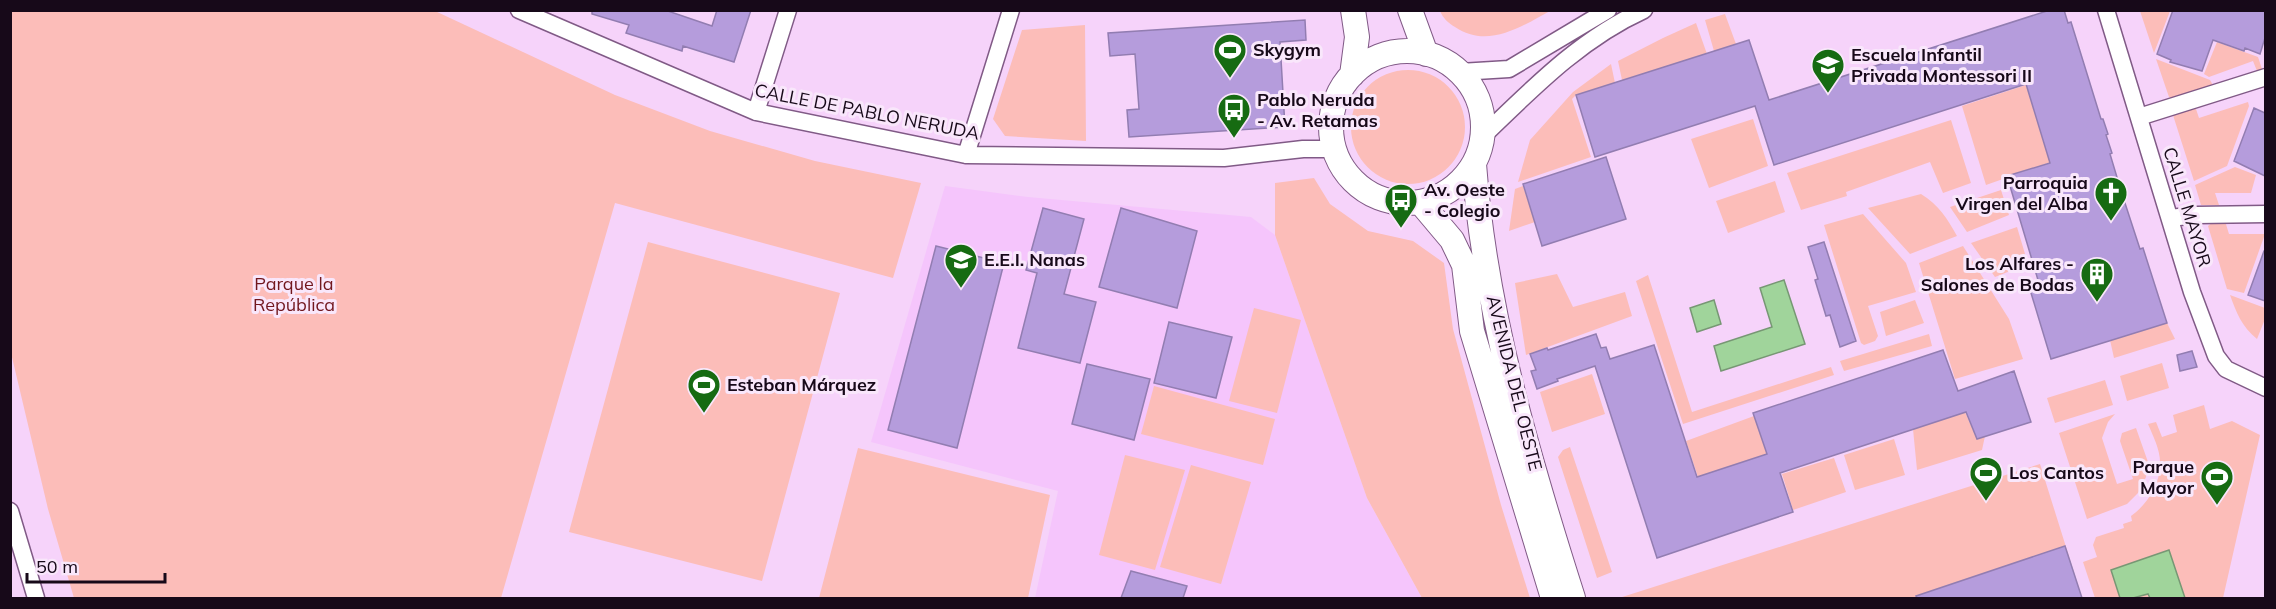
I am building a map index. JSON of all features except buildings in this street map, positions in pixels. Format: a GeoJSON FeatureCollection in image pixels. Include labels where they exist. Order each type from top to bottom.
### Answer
{"type":"FeatureCollection","features":[{"type":"Feature","properties":{"kind":"street","name":"CALLE DE PABLO NERUDA"},"geometry":{"type":"LineString","coordinates":[[519,10],[723,100],[756,112],[966,155],[1224,158],[1304,149],[1334,149]]}},
{"type":"Feature","properties":{"kind":"street"},"geometry":{"type":"LineString","coordinates":[[756,112],[788,10]]}},
{"type":"Feature","properties":{"kind":"street"},"geometry":{"type":"LineString","coordinates":[[966,155],[1011,10]]}},
{"type":"Feature","properties":{"kind":"street"},"geometry":{"type":"LineString","coordinates":[[1352,75],[1357,37],[1353,10]]}},
{"type":"Feature","properties":{"kind":"street"},"geometry":{"type":"LineString","coordinates":[[1410,10],[1426,54]]}},
{"type":"Feature","properties":{"kind":"street"},"geometry":{"type":"LineString","coordinates":[[1460,72],[1509,69],[1608,10]]}},
{"type":"Feature","properties":{"kind":"street"},"geometry":{"type":"LineString","coordinates":[[1482,137],[1550,72],[1604,32],[1644,10]]}},
{"type":"Feature","properties":{"kind":"street","name":"CALLE MAYOR"},"geometry":{"type":"LineString","coordinates":[[2106,10],[2192,292],[2216,356],[2226,369],[2265,388]]}},
{"type":"Feature","properties":{"kind":"street"},"geometry":{"type":"LineString","coordinates":[[1406,51],[1426,54],[1438,58],[1460,72],[1474,91],[1482,114],[1482,137],[1474,164],[1460,182],[1441,195],[1420,202],[1400,203],[1377,198],[1358,186],[1343,169],[1334,149],[1331,123],[1338,97],[1352,75],[1368,62],[1386,54],[1406,51]]}},
{"type":"Feature","properties":{"kind":"street"},"geometry":{"type":"LineString","coordinates":[[2139,117],[2265,77]]}},
{"type":"Feature","properties":{"kind":"street","name":"AVENIDA DEL OESTE"},"geometry":{"type":"LineString","coordinates":[[1474,164],[1478,208],[1496,321],[1528,448],[1573,598]]}},
{"type":"Feature","properties":{"kind":"street","name":"AVENIDA DEL OESTE"},"geometry":{"type":"LineString","coordinates":[[1420,202],[1452,240],[1464,265],[1472,331],[1552,598]]}},
{"type":"Feature","properties":{"kind":"street"},"geometry":{"type":"LineString","coordinates":[[2170,218],[2197,215],[2265,214]]}},
{"type":"Feature","properties":{"kind":"street"},"geometry":{"type":"LineString","coordinates":[[10,511],[36,598]]}},
{"type":"Feature","properties":{"kind":"shaded area"},"geometry":{"type":"Polygon","coordinates":[[[945,186],[1028,197],[1251,217],[1275,235],[1367,498],[1422,598],[1035,598],[1058,491],[871,442],[945,186]]]}},
{"type":"Feature","properties":{"kind":"shaded area"},"geometry":{"type":"Polygon","coordinates":[[[1784,280],[1805,344],[1721,371],[1714,346],[1772,327],[1760,288],[1784,280]]]}},
{"type":"Feature","properties":{"kind":"shaded area"},"geometry":{"type":"Polygon","coordinates":[[[1714,300],[1721,324],[1697,332],[1690,308],[1714,300]]]}},
{"type":"Feature","properties":{"kind":"shaded area"},"geometry":{"type":"Polygon","coordinates":[[[2169,550],[2185,598],[2150,598],[2148,594],[2133,598],[2120,598],[2111,570],[2169,550]]]}},
{"type":"Feature","properties":{"kind":"green space","name":"Parque la República"},"geometry":{"type":"Polygon","coordinates":[[[10,11],[435,11],[615,95],[710,131],[815,161],[921,183],[893,278],[615,203],[501,598],[74,598],[48,509],[11,353],[10,11]]]}},
{"type":"Feature","properties":{"kind":"green space"},"geometry":{"type":"Polygon","coordinates":[[[1440,11],[1550,11],[1516,29],[1491,36],[1479,36],[1452,25],[1440,11]]]}},
{"type":"Feature","properties":{"kind":"green space"},"geometry":{"type":"Polygon","coordinates":[[[2140,11],[2170,11],[2154,53],[2140,11]]]}},
{"type":"Feature","properties":{"kind":"green space"},"geometry":{"type":"Polygon","coordinates":[[[1725,14],[1736,44],[1714,51],[1705,20],[1725,14]]]}},
{"type":"Feature","properties":{"kind":"green space"},"geometry":{"type":"Polygon","coordinates":[[[1696,23],[1707,54],[1622,80],[1618,61],[1696,23]]]}},
{"type":"Feature","properties":{"kind":"green space"},"geometry":{"type":"Polygon","coordinates":[[[1085,25],[1086,141],[1005,136],[993,119],[1022,30],[1085,25]]]}},
{"type":"Feature","properties":{"kind":"green space"},"geometry":{"type":"Polygon","coordinates":[[[2217,42],[2258,57],[2262,69],[2257,71],[2253,61],[2209,77],[2204,74],[2217,42]]]}},
{"type":"Feature","properties":{"kind":"green space"},"geometry":{"type":"Polygon","coordinates":[[[2156,59],[2210,80],[2214,87],[2174,98],[2169,97],[2156,59]]]}},
{"type":"Feature","properties":{"kind":"green space"},"geometry":{"type":"Polygon","coordinates":[[[1611,64],[1615,83],[1576,95],[1572,99],[1591,157],[1518,182],[1530,140],[1573,92],[1611,64]]]}},
{"type":"Feature","properties":{"kind":"green space"},"geometry":{"type":"Polygon","coordinates":[[[1408,70],[1430,74],[1448,87],[1461,105],[1465,127],[1461,149],[1448,167],[1430,180],[1408,184],[1386,180],[1368,167],[1355,149],[1351,127],[1355,105],[1368,87],[1386,74],[1408,70]]]}},
{"type":"Feature","properties":{"kind":"green space"},"geometry":{"type":"Polygon","coordinates":[[[2026,85],[2051,162],[1986,185],[1962,106],[2026,85]]]}},
{"type":"Feature","properties":{"kind":"green space"},"geometry":{"type":"Polygon","coordinates":[[[2248,102],[2249,106],[2227,166],[2194,181],[2172,112],[2195,106],[2199,118],[2248,102]]]}},
{"type":"Feature","properties":{"kind":"green space"},"geometry":{"type":"Polygon","coordinates":[[[1753,119],[1768,166],[1709,188],[1691,139],[1753,119]]]}},
{"type":"Feature","properties":{"kind":"green space"},"geometry":{"type":"Polygon","coordinates":[[[1951,120],[1971,183],[1943,193],[1930,162],[1846,192],[1847,196],[1801,210],[1787,173],[1951,120]]]}},
{"type":"Feature","properties":{"kind":"green space"},"geometry":{"type":"Polygon","coordinates":[[[2235,167],[2256,175],[2251,193],[2215,193],[2219,205],[2201,205],[2195,185],[2235,167]]]}},
{"type":"Feature","properties":{"kind":"green space"},"geometry":{"type":"Polygon","coordinates":[[[1314,178],[1330,204],[1368,231],[1413,241],[1444,263],[1453,329],[1501,505],[1530,598],[1422,598],[1367,498],[1275,235],[1275,183],[1314,178]]]}},
{"type":"Feature","properties":{"kind":"green space"},"geometry":{"type":"Polygon","coordinates":[[[1775,181],[1785,212],[1728,233],[1716,201],[1775,181]]]}},
{"type":"Feature","properties":{"kind":"green space"},"geometry":{"type":"Polygon","coordinates":[[[1523,186],[1535,222],[1509,231],[1515,189],[1523,186]]]}},
{"type":"Feature","properties":{"kind":"green space"},"geometry":{"type":"Polygon","coordinates":[[[2001,190],[2009,215],[1967,232],[1950,207],[2001,190]]]}},
{"type":"Feature","properties":{"kind":"green space"},"geometry":{"type":"Polygon","coordinates":[[[1921,194],[1942,212],[1957,236],[1910,254],[1868,208],[1921,194]]]}},
{"type":"Feature","properties":{"kind":"green space"},"geometry":{"type":"Polygon","coordinates":[[[1863,214],[1906,263],[1916,292],[1868,306],[1878,336],[1875,341],[1864,345],[1861,343],[1824,225],[1863,214]]]}},
{"type":"Feature","properties":{"kind":"green space"},"geometry":{"type":"Polygon","coordinates":[[[2225,221],[2229,234],[2265,234],[2244,293],[2227,289],[2208,226],[2213,222],[2225,221]]]}},
{"type":"Feature","properties":{"kind":"green space"},"geometry":{"type":"Polygon","coordinates":[[[2017,227],[2028,264],[1995,277],[1971,243],[2017,227]]]}},
{"type":"Feature","properties":{"kind":"green space","name":"Esteban Márquez"},"geometry":{"type":"Polygon","coordinates":[[[648,242],[840,293],[762,581],[569,532],[648,242]]]}},
{"type":"Feature","properties":{"kind":"green space"},"geometry":{"type":"Polygon","coordinates":[[[1963,246],[2009,319],[2023,359],[1955,379],[1919,263],[1963,246]]]}},
{"type":"Feature","properties":{"kind":"green space"},"geometry":{"type":"Polygon","coordinates":[[[1557,274],[1573,307],[1625,292],[1632,316],[1526,355],[1515,283],[1557,274]]]}},
{"type":"Feature","properties":{"kind":"green space"},"geometry":{"type":"Polygon","coordinates":[[[1648,275],[1692,412],[1831,367],[1834,375],[1683,424],[1636,281],[1648,275]]]}},
{"type":"Feature","properties":{"kind":"green space"},"geometry":{"type":"Polygon","coordinates":[[[2230,295],[2265,308],[2265,319],[2257,339],[2240,319],[2230,295]]]}},
{"type":"Feature","properties":{"kind":"green space"},"geometry":{"type":"Polygon","coordinates":[[[1915,300],[1924,323],[1886,336],[1880,312],[1915,300]]]}},
{"type":"Feature","properties":{"kind":"green space"},"geometry":{"type":"Polygon","coordinates":[[[1254,308],[1301,320],[1277,413],[1229,401],[1254,308]]]}},
{"type":"Feature","properties":{"kind":"green space"},"geometry":{"type":"Polygon","coordinates":[[[2167,323],[2175,339],[2114,358],[2110,340],[2167,323]]]}},
{"type":"Feature","properties":{"kind":"green space"},"geometry":{"type":"Polygon","coordinates":[[[1929,334],[1932,346],[1844,371],[1840,361],[1929,334]]]}},
{"type":"Feature","properties":{"kind":"green space"},"geometry":{"type":"Polygon","coordinates":[[[2162,363],[2169,388],[2127,401],[2120,376],[2162,363]]]}},
{"type":"Feature","properties":{"kind":"green space"},"geometry":{"type":"Polygon","coordinates":[[[1592,374],[1605,414],[1552,432],[1540,392],[1592,374]]]}},
{"type":"Feature","properties":{"kind":"green space"},"geometry":{"type":"Polygon","coordinates":[[[2105,380],[2113,405],[2055,423],[2047,398],[2105,380]]]}},
{"type":"Feature","properties":{"kind":"green space"},"geometry":{"type":"Polygon","coordinates":[[[1154,386],[1275,419],[1263,465],[1141,434],[1154,386]]]}},
{"type":"Feature","properties":{"kind":"green space","name":"Parque Mayor"},"geometry":{"type":"Polygon","coordinates":[[[2204,405],[2210,429],[2232,421],[2260,435],[2223,598],[2095,598],[2083,562],[2097,557],[2093,545],[2096,537],[2124,528],[2123,524],[2132,521],[2131,516],[2147,500],[2158,479],[2159,454],[2148,424],[2156,422],[2162,437],[2177,432],[2173,415],[2204,405]]]}},
{"type":"Feature","properties":{"kind":"green space"},"geometry":{"type":"Polygon","coordinates":[[[1965,412],[1977,439],[1985,436],[1982,450],[1917,470],[1913,429],[1965,412]]]}},
{"type":"Feature","properties":{"kind":"green space"},"geometry":{"type":"Polygon","coordinates":[[[2115,414],[2108,422],[2102,438],[2117,484],[2133,479],[2120,441],[2122,433],[2136,428],[2148,462],[2146,477],[2138,493],[2127,504],[2087,519],[2059,433],[2115,414]]]}},
{"type":"Feature","properties":{"kind":"green space"},"geometry":{"type":"Polygon","coordinates":[[[1754,416],[1773,452],[1699,480],[1686,441],[1754,416]]]}},
{"type":"Feature","properties":{"kind":"green space"},"geometry":{"type":"Polygon","coordinates":[[[1894,439],[1905,475],[1855,490],[1844,455],[1894,439]]]}},
{"type":"Feature","properties":{"kind":"green space"},"geometry":{"type":"Polygon","coordinates":[[[1570,447],[1612,572],[1597,578],[1558,457],[1563,450],[1570,447]]]}},
{"type":"Feature","properties":{"kind":"green space"},"geometry":{"type":"Polygon","coordinates":[[[858,448],[1050,495],[1028,598],[819,598],[858,448]]]}},
{"type":"Feature","properties":{"kind":"green space"},"geometry":{"type":"Polygon","coordinates":[[[1125,455],[1185,470],[1155,570],[1099,555],[1125,455]]]}},
{"type":"Feature","properties":{"kind":"green space"},"geometry":{"type":"Polygon","coordinates":[[[1834,458],[1846,492],[1793,510],[1782,474],[1834,458]]]}},
{"type":"Feature","properties":{"kind":"green space","name":"Los Cantos"},"geometry":{"type":"Polygon","coordinates":[[[2040,464],[2082,598],[1619,598],[2040,464]]]}},
{"type":"Feature","properties":{"kind":"green space"},"geometry":{"type":"Polygon","coordinates":[[[1191,465],[1251,482],[1221,584],[1160,567],[1191,465]]]}},
{"type":"Feature","properties":{"kind":"place","name":"Skygym"},"geometry":{"type":"Point","coordinates":[1230,79]}},
{"type":"Feature","properties":{"kind":"place","name":"Escuela Infantil Privada Montessori II"},"geometry":{"type":"Point","coordinates":[1828,94]}},
{"type":"Feature","properties":{"kind":"place","name":"Pablo Neruda - Av. Retamas"},"geometry":{"type":"Point","coordinates":[1234,139]}},
{"type":"Feature","properties":{"kind":"place","name":"Parroquia Virgen del Alba"},"geometry":{"type":"Point","coordinates":[2111,222]}},
{"type":"Feature","properties":{"kind":"place","name":"Av. Oeste - Colegio"},"geometry":{"type":"Point","coordinates":[1401,229]}},
{"type":"Feature","properties":{"kind":"place","name":"E.E.I. Nanas"},"geometry":{"type":"Point","coordinates":[961,289]}},
{"type":"Feature","properties":{"kind":"place","name":"Los Alfares - Salones de Bodas"},"geometry":{"type":"Point","coordinates":[2097,303]}},
{"type":"Feature","properties":{"kind":"place","name":"Esteban Márquez"},"geometry":{"type":"Point","coordinates":[704,414]}},
{"type":"Feature","properties":{"kind":"place","name":"Los Cantos"},"geometry":{"type":"Point","coordinates":[1986,502]}},
{"type":"Feature","properties":{"kind":"place","name":"Parque Mayor"},"geometry":{"type":"Point","coordinates":[2217,506]}}]}
